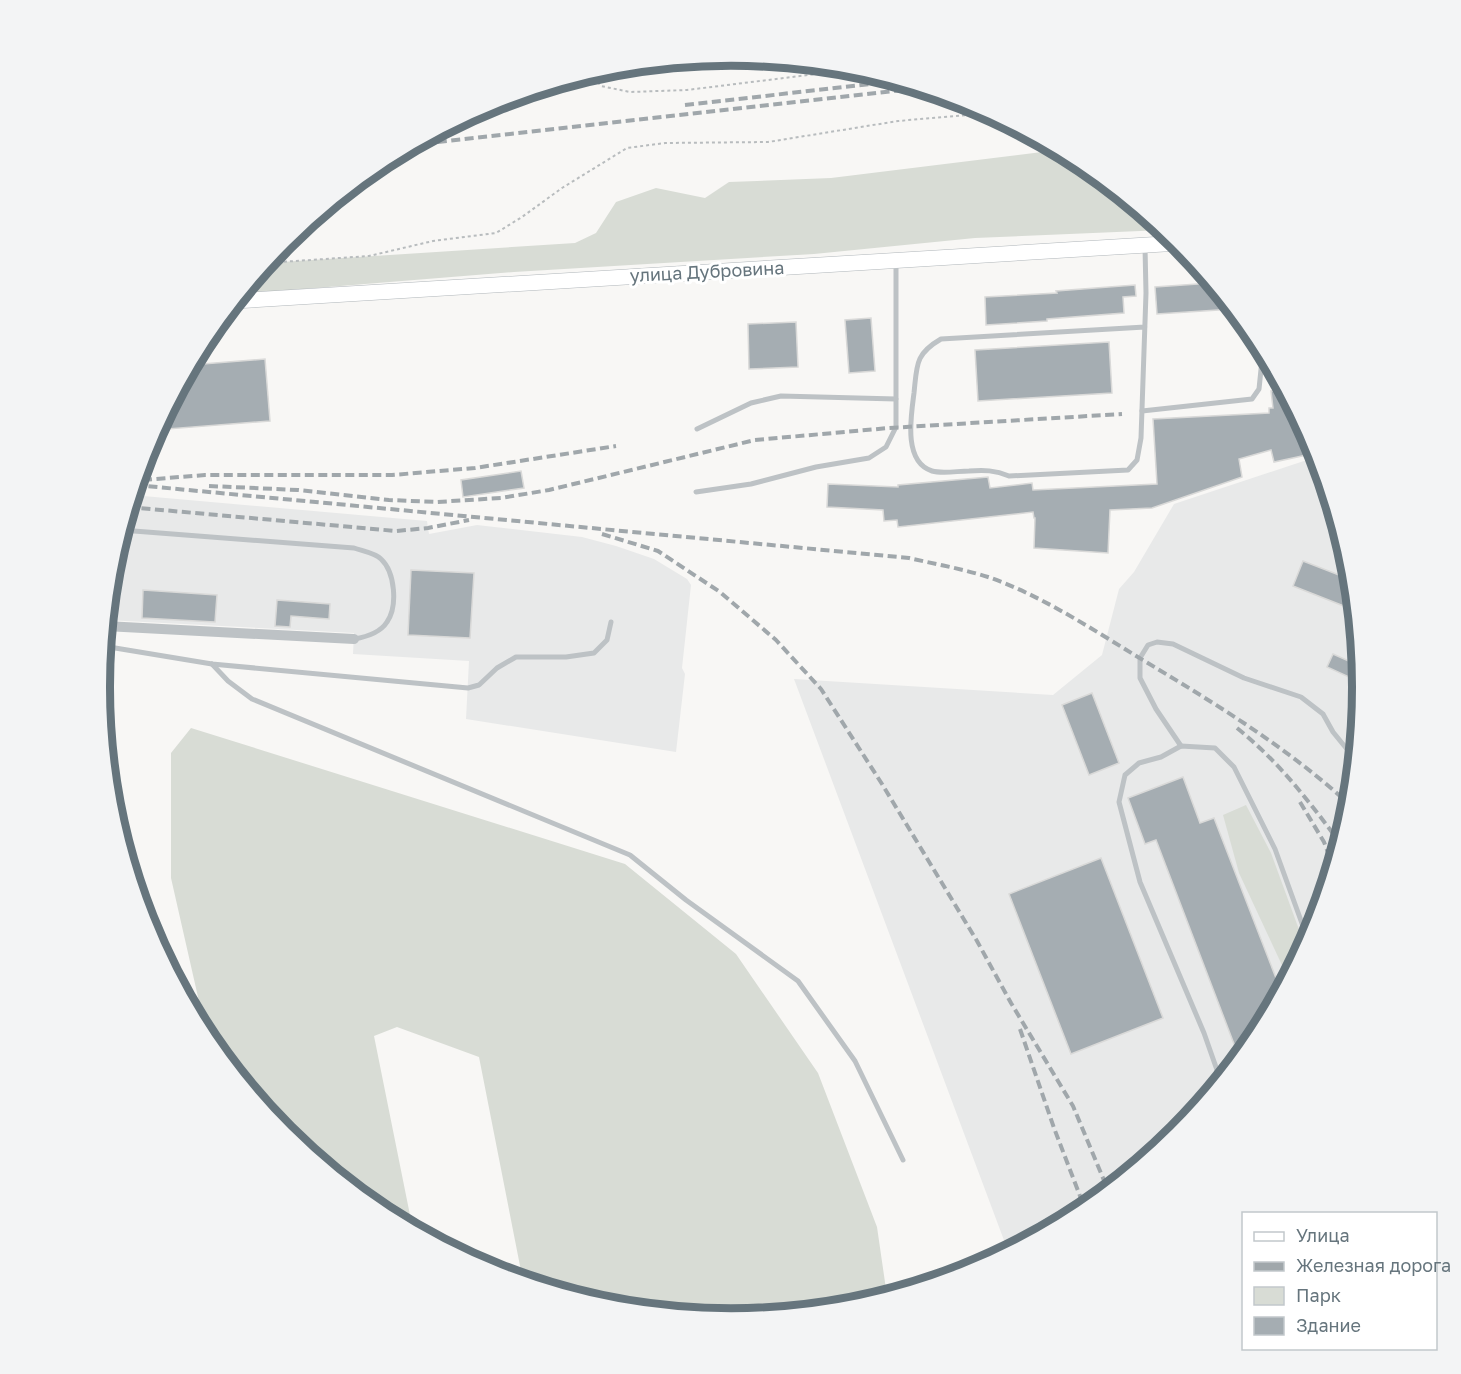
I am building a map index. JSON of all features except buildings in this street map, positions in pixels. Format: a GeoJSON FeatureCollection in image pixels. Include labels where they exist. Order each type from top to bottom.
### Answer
{"type":"FeatureCollection","features":[{"type":"Feature","properties":{"kind":"main road","name":"улица Дубровина"},"geometry":{"type":"LineString","coordinates":[[245,300],[1166,244]]}},
{"type":"Feature","properties":{"kind":"street"},"geometry":{"type":"LineString","coordinates":[[113,626],[354,639]]}},
{"type":"Feature","properties":{"kind":"lane"},"geometry":{"type":"LineString","coordinates":[[1145,246],[1145,327],[1142,411],[1137,460],[1128,470],[1009,476],[995,470],[933,472],[921,465],[912,450],[911,426],[918,363],[926,348],[941,339],[1145,327]]}},
{"type":"Feature","properties":{"kind":"lane"},"geometry":{"type":"LineString","coordinates":[[696,492],[751,484],[816,467],[869,458],[886,447],[896,427],[896,261]]}},
{"type":"Feature","properties":{"kind":"lane"},"geometry":{"type":"LineString","coordinates":[[1142,411],[1252,399],[1259,389],[1261,366]]}},
{"type":"Feature","properties":{"kind":"lane"},"geometry":{"type":"LineString","coordinates":[[697,429],[751,403],[781,396],[896,399]]}},
{"type":"Feature","properties":{"kind":"lane"},"geometry":{"type":"LineString","coordinates":[[130,531],[354,548],[380,558],[390,574],[393,595],[391,612],[387,623],[369,636],[354,639]]}},
{"type":"Feature","properties":{"kind":"lane"},"geometry":{"type":"LineString","coordinates":[[111,647],[212,664],[468,688],[479,685],[497,668],[516,657],[566,657],[594,653],[607,640],[611,622]]}},
{"type":"Feature","properties":{"kind":"lane"},"geometry":{"type":"LineString","coordinates":[[1180,746],[1156,709],[1140,678],[1140,658],[1148,645],[1157,642],[1173,644],[1244,678],[1301,697],[1323,714],[1333,732],[1348,750]]}},
{"type":"Feature","properties":{"kind":"lane"},"geometry":{"type":"LineString","coordinates":[[212,664],[228,681],[252,699],[630,855],[686,900],[798,981],[855,1061],[903,1160]]}},
{"type":"Feature","properties":{"kind":"lane"},"geometry":{"type":"LineString","coordinates":[[1216,1074],[1217,1070],[1204,1033],[1140,882],[1119,802],[1125,775],[1139,764],[1161,757],[1180,746],[1215,748],[1234,767],[1275,849],[1303,927]]}},
{"type":"Feature","properties":{"kind":"path"},"geometry":{"type":"LineString","coordinates":[[597,81],[601,86],[630,92],[687,90],[824,73]]}},
{"type":"Feature","properties":{"kind":"path"},"geometry":{"type":"LineString","coordinates":[[278,262],[369,256],[433,241],[496,233],[522,218],[562,188],[627,148],[665,143],[768,142],[898,121],[972,115]]}},
{"type":"Feature","properties":{"kind":"shaded area"},"geometry":{"type":"Polygon","coordinates":[[[1308,460],[1319,487],[1340,566],[1350,646],[1352,687],[1350,728],[1340,808],[1319,887],[1304,925],[1268,998],[1223,1065],[1170,1126],[1109,1180],[1041,1225],[1005,1244],[794,679],[1053,695],[1102,655],[1119,589],[1134,572],[1174,504],[1308,460]]]}},
{"type":"Feature","properties":{"kind":"shaded area"},"geometry":{"type":"Polygon","coordinates":[[[140,496],[427,521],[429,534],[477,525],[582,537],[654,559],[687,579],[691,585],[682,668],[685,674],[676,752],[466,719],[469,661],[353,654],[354,633],[114,620],[121,566],[140,496]]]}},
{"type":"Feature","properties":{"kind":"green space"},"geometry":{"type":"Polygon","coordinates":[[[739,66],[730,69],[685,67],[739,66]]]}},
{"type":"Feature","properties":{"kind":"green space"},"geometry":{"type":"Polygon","coordinates":[[[1045,152],[1109,194],[1151,231],[975,238],[814,254],[514,272],[251,293],[278,262],[575,243],[596,233],[616,202],[656,188],[705,198],[729,182],[831,178],[1045,152]]]}},
{"type":"Feature","properties":{"kind":"green space"},"geometry":{"type":"Polygon","coordinates":[[[191,728],[625,864],[736,954],[818,1073],[877,1227],[886,1288],[812,1303],[771,1307],[690,1307],[609,1296],[570,1287],[521,1271],[479,1057],[397,1027],[374,1036],[411,1219],[352,1180],[291,1126],[264,1096],[238,1065],[201,1010],[171,878],[171,753],[191,728]]]}},
{"type":"Feature","properties":{"kind":"green space"},"geometry":{"type":"Polygon","coordinates":[[[1246,805],[1271,853],[1300,933],[1284,969],[1239,873],[1223,815],[1246,805]]]}},
{"type":"Feature","properties":{"kind":"railway"},"geometry":{"type":"LineString","coordinates":[[685,105],[876,83]]}},
{"type":"Feature","properties":{"kind":"railway"},"geometry":{"type":"LineString","coordinates":[[432,143],[901,90]]}},
{"type":"Feature","properties":{"kind":"railway"},"geometry":{"type":"LineString","coordinates":[[209,486],[298,490],[389,500],[437,502],[501,498],[549,490],[755,440],[889,428],[1122,414]]}},
{"type":"Feature","properties":{"kind":"railway"},"geometry":{"type":"LineString","coordinates":[[145,480],[205,475],[392,475],[475,468],[616,446]]}},
{"type":"Feature","properties":{"kind":"railway"},"geometry":{"type":"LineString","coordinates":[[143,486],[909,558],[969,572],[1026,592],[1081,622],[1246,724],[1342,798]]}},
{"type":"Feature","properties":{"kind":"railway"},"geometry":{"type":"LineString","coordinates":[[136,508],[396,531],[428,528],[469,520]]}},
{"type":"Feature","properties":{"kind":"railway"},"geometry":{"type":"LineString","coordinates":[[602,534],[658,551],[720,592],[776,640],[821,689],[882,784],[977,941],[1073,1106],[1105,1183]]}},
{"type":"Feature","properties":{"kind":"railway"},"geometry":{"type":"LineString","coordinates":[[1237,728],[1279,768],[1333,834]]}},
{"type":"Feature","properties":{"kind":"railway"},"geometry":{"type":"LineString","coordinates":[[1300,802],[1328,854]]}},
{"type":"Feature","properties":{"kind":"railway"},"geometry":{"type":"LineString","coordinates":[[1020,1029],[1081,1199]]}}]}
